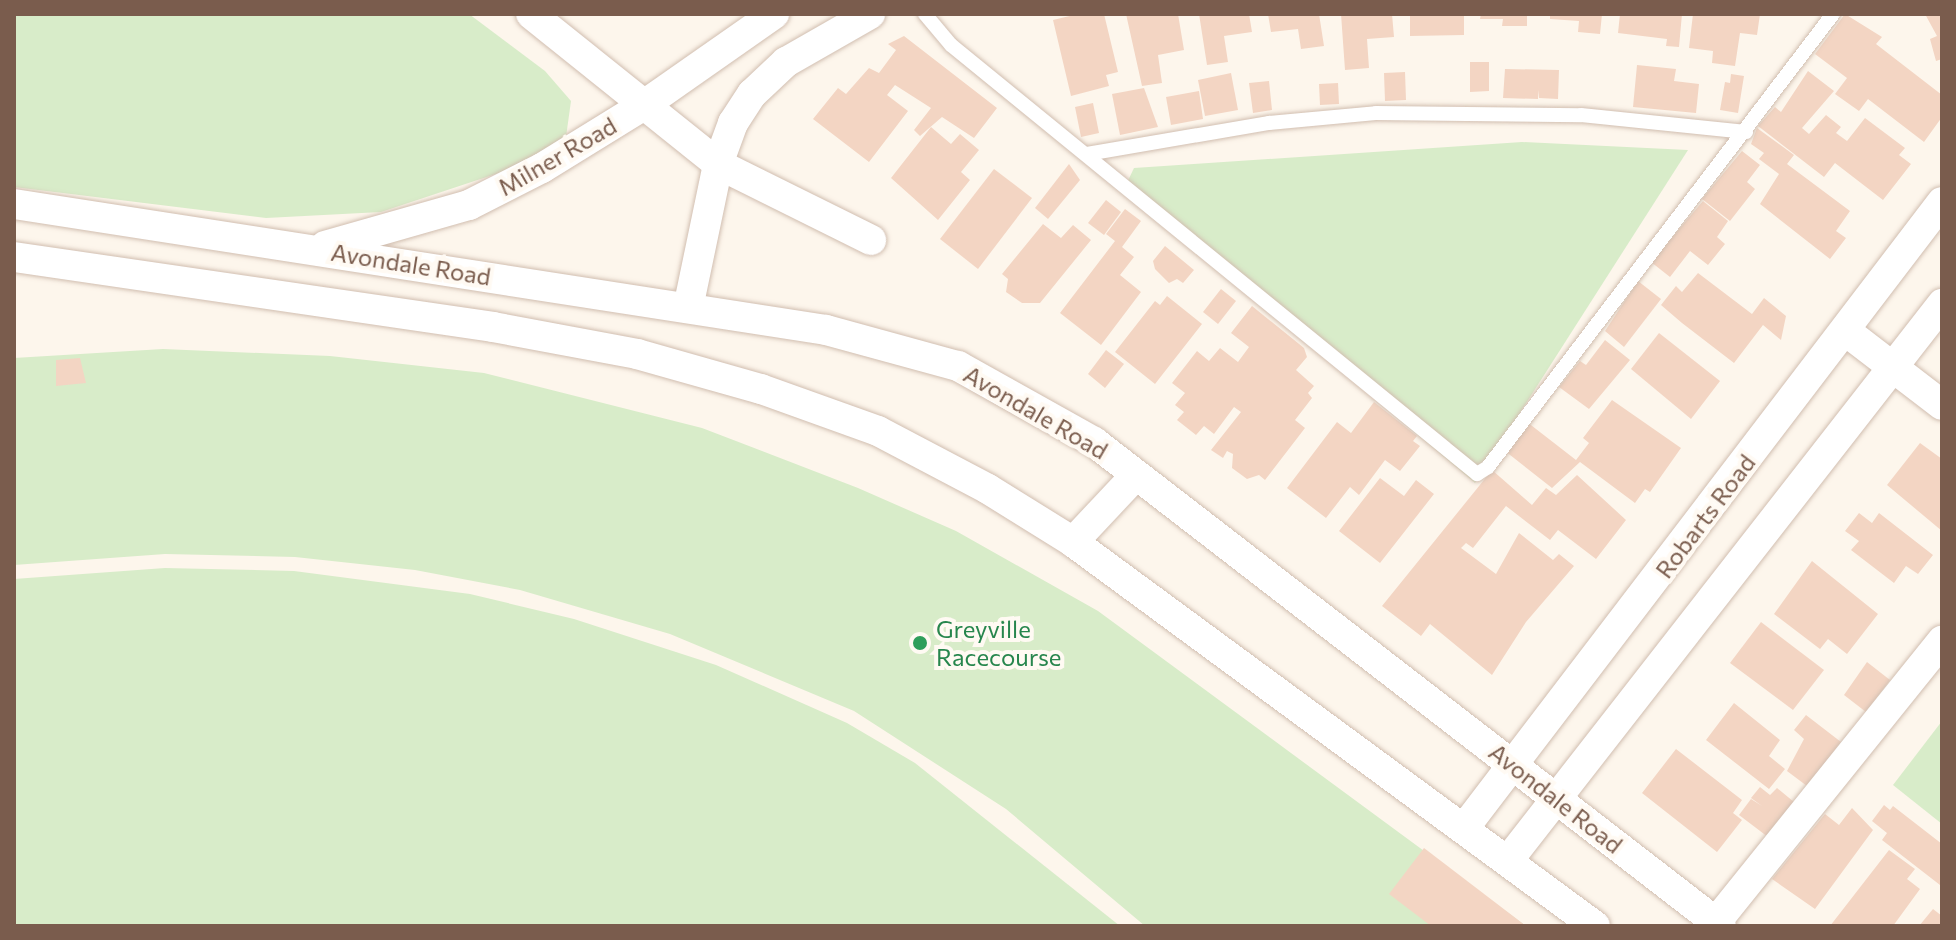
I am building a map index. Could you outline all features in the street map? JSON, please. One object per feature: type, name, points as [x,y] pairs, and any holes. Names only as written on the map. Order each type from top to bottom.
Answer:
[{"type":"street","points":[[531,14],[718,164],[871,240]]},
{"type":"street","name":"Milner Road","points":[[315,249],[469,205],[542,168],[644,105],[774,14]]},
{"type":"street","points":[[688,308],[718,164],[733,123],[752,94],[786,62],[870,14]]},
{"type":"street","name":"Robarts Road","points":[[1465,827],[1847,332],[1942,202]]},
{"type":"street","name":"Avondale Road","points":[[14,204],[826,330],[958,366],[1031,404],[1136,475],[1719,924]]},
{"type":"street","name":"Avondale Road","points":[[14,257],[493,327],[637,354],[761,389],[878,431],[988,489],[1073,542],[1510,858],[1595,926]]},
{"type":"street","points":[[1510,858],[1942,304]]},
{"type":"street","points":[[1847,332],[1942,405]]},
{"type":"street","points":[[1073,542],[1136,475]]},
{"type":"street","points":[[1719,924],[1942,641]]},
{"type":"lane","points":[[925,14],[951,45],[1477,474],[1488,467],[1833,14]]},
{"type":"lane","points":[[1087,154],[1269,123],[1376,113],[1581,115],[1746,132]]},
{"type":"green space","points":[[14,14],[469,14],[545,71],[571,101],[566,137],[511,169],[381,212],[266,218],[14,187]]},
{"type":"green space","points":[[1522,142],[1688,150],[1475,483],[1124,189],[1134,168]]},
{"type":"green space","name":"Greyville Racecourse","points":[[163,349],[330,356],[484,373],[702,428],[858,488],[956,531],[1098,611],[1526,926],[1145,926],[1006,809],[854,711],[670,634],[520,590],[415,570],[295,557],[165,554],[14,565],[14,358]]},
{"type":"green space","points":[[165,568],[294,571],[470,594],[574,619],[716,665],[847,723],[915,763],[1120,926],[14,926],[14,579]]},
{"type":"green space","points":[[1942,721],[1942,824],[1893,785]]},
{"type":"building","points":[[1078,14],[1104,14],[1118,72],[1106,75],[1109,86],[1071,96],[1053,20]]},
{"type":"building","points":[[1126,14],[1178,14],[1184,50],[1158,55],[1162,83],[1142,86]]},
{"type":"building","points":[[1199,14],[1249,14],[1252,32],[1224,36],[1228,62],[1207,65]]},
{"type":"building","points":[[1268,14],[1319,14],[1324,46],[1301,49],[1298,29],[1271,32]]},
{"type":"building","points":[[1341,14],[1392,14],[1394,37],[1367,39],[1369,68],[1345,70]]},
{"type":"building","points":[[1410,14],[1464,14],[1464,35],[1410,36]]},
{"type":"building","points":[[1481,14],[1527,14],[1527,26],[1502,26],[1503,19],[1480,19]]},
{"type":"building","points":[[1550,14],[1602,14],[1600,34],[1578,32],[1579,21],[1550,19]]},
{"type":"building","points":[[1620,14],[1682,14],[1679,47],[1666,46],[1667,39],[1618,33]]},
{"type":"building","points":[[1693,14],[1760,14],[1757,35],[1740,33],[1735,66],[1712,63],[1713,51],[1689,48]]},
{"type":"building","points":[[1845,14],[1882,37],[1876,44],[1942,95],[1942,117],[1924,142],[1868,99],[1859,111],[1835,94],[1847,78],[1815,54]]},
{"type":"building","points":[[1925,14],[1942,14],[1942,59],[1936,61],[1930,39],[1937,36]]},
{"type":"building","points":[[904,36],[997,108],[974,138],[942,117],[920,136],[914,130],[931,108],[895,85],[887,95],[908,111],[869,162],[813,119],[838,88],[846,94],[869,68],[879,73],[896,50],[888,44]]},
{"type":"building","points":[[1470,62],[1489,62],[1489,91],[1470,92]]},
{"type":"building","points":[[1637,65],[1676,69],[1674,81],[1699,84],[1696,113],[1633,107]]},
{"type":"building","points":[[1505,69],[1559,70],[1558,99],[1539,98],[1538,90],[1538,99],[1503,98]]},
{"type":"building","points":[[1808,71],[1834,91],[1802,128],[1809,134],[1826,115],[1841,127],[1836,133],[1847,141],[1865,118],[1905,148],[1899,155],[1911,164],[1883,200],[1835,163],[1824,177],[1758,126],[1775,107],[1781,112]]},
{"type":"building","points":[[1405,72],[1406,100],[1385,101],[1384,73]]},
{"type":"building","points":[[1231,73],[1238,110],[1205,116],[1198,80]]},
{"type":"building","points":[[1731,74],[1744,76],[1738,113],[1720,110],[1725,82],[1730,83]]},
{"type":"building","points":[[1269,81],[1272,110],[1253,113],[1249,83]]},
{"type":"building","points":[[1338,83],[1339,104],[1320,105],[1319,84]]},
{"type":"building","points":[[1144,88],[1158,127],[1120,135],[1112,94]]},
{"type":"building","points":[[1199,91],[1203,119],[1171,125],[1166,97]]},
{"type":"building","points":[[1093,103],[1099,133],[1081,137],[1075,107]]},
{"type":"building","points":[[931,127],[951,144],[960,134],[979,150],[961,172],[970,180],[938,220],[891,178]]},
{"type":"building","points":[[1757,128],[1794,155],[1787,164],[1850,211],[1836,231],[1846,238],[1830,259],[1760,204],[1779,174],[1759,159],[1764,153],[1751,144]]},
{"type":"building","points":[[1742,151],[1760,165],[1747,182],[1755,189],[1730,221],[1702,199]]},
{"type":"building","points":[[1069,164],[1080,180],[1048,219],[1035,208]]},
{"type":"building","points":[[994,169],[1032,198],[978,269],[940,239]]},
{"type":"building","points":[[1106,200],[1121,212],[1104,235],[1088,223]]},
{"type":"building","points":[[1703,201],[1728,221],[1717,237],[1725,244],[1708,265],[1690,251],[1670,277],[1651,262]]},
{"type":"building","points":[[1125,209],[1141,221],[1122,247],[1134,257],[1120,275],[1141,292],[1101,345],[1060,313],[1115,241],[1106,234]]},
{"type":"building","points":[[1043,224],[1061,238],[1073,225],[1091,240],[1040,303],[1022,303],[1006,292],[1008,279],[1002,274]]},
{"type":"building","points":[[1165,246],[1194,270],[1183,283],[1177,279],[1169,283],[1155,269],[1153,261]]},
{"type":"building","points":[[1698,273],[1752,314],[1764,298],[1786,316],[1781,340],[1763,325],[1734,363],[1682,323],[1661,305],[1676,286],[1682,292]]},
{"type":"building","points":[[1638,281],[1661,299],[1624,347],[1605,331]]},
{"type":"building","points":[[1221,289],[1236,301],[1218,324],[1203,312]]},
{"type":"building","points":[[1167,296],[1202,324],[1155,384],[1115,352],[1155,301],[1160,305]]},
{"type":"building","points":[[1252,306],[1304,348],[1307,357],[1296,370],[1314,386],[1308,393],[1312,398],[1295,420],[1305,428],[1265,480],[1259,475],[1247,479],[1232,468],[1233,454],[1227,451],[1223,458],[1211,450],[1241,412],[1234,407],[1214,434],[1204,426],[1196,435],[1177,420],[1184,412],[1175,405],[1185,393],[1172,383],[1197,351],[1209,361],[1220,348],[1238,362],[1249,347],[1231,333]]},
{"type":"building","points":[[1659,333],[1720,381],[1691,419],[1631,369]]},
{"type":"building","points":[[1605,340],[1630,360],[1589,409],[1559,387],[1580,361],[1586,365]]},
{"type":"building","points":[[1106,350],[1124,364],[1105,388],[1088,374]]},
{"type":"building","points":[[80,358],[86,383],[56,386],[56,360]]},
{"type":"building","points":[[1612,400],[1681,448],[1650,492],[1645,489],[1635,503],[1580,462],[1552,488],[1505,451],[1527,422],[1576,460],[1589,443],[1583,438]]},
{"type":"building","points":[[1374,402],[1417,436],[1413,441],[1420,446],[1400,471],[1385,460],[1359,495],[1350,487],[1326,518],[1287,488],[1337,422],[1351,433]]},
{"type":"building","points":[[1920,443],[1942,459],[1942,531],[1887,485]]},
{"type":"building","points":[[1492,470],[1532,505],[1546,488],[1556,495],[1577,475],[1626,520],[1596,559],[1558,530],[1550,540],[1506,506],[1473,548],[1466,543],[1461,548],[1496,574],[1519,533],[1553,560],[1559,554],[1574,566],[1526,622],[1492,675],[1430,624],[1421,636],[1382,606]]},
{"type":"building","points":[[1380,478],[1404,496],[1416,480],[1434,494],[1380,563],[1339,531]]},
{"type":"building","points":[[1859,513],[1872,523],[1879,513],[1933,555],[1918,574],[1906,566],[1894,583],[1851,550],[1859,541],[1845,531]]},
{"type":"building","points":[[1812,561],[1878,614],[1847,654],[1828,639],[1820,649],[1774,614]]},
{"type":"building","points":[[1761,622],[1824,670],[1793,710],[1730,663]]},
{"type":"building","points":[[1867,662],[1890,680],[1866,712],[1844,695]]},
{"type":"building","points":[[1734,703],[1780,740],[1769,756],[1785,769],[1769,789],[1706,740]]},
{"type":"building","points":[[1806,715],[1841,742],[1807,786],[1787,771],[1804,739],[1794,730]]},
{"type":"building","points":[[1676,749],[1742,800],[1733,813],[1742,820],[1717,852],[1642,793]]},
{"type":"building","points":[[1760,787],[1770,795],[1777,788],[1794,802],[1768,837],[1739,815],[1751,799],[1762,806],[1751,798]]},
{"type":"building","points":[[1884,805],[1890,810],[1893,806],[1942,844],[1940,885],[1882,840],[1887,833],[1872,821]]},
{"type":"building","points":[[1852,808],[1873,830],[1815,909],[1772,879],[1825,814],[1839,825]]},
{"type":"building","points":[[1424,848],[1526,926],[1431,926],[1389,894]]},
{"type":"building","points":[[1889,850],[1915,869],[1907,879],[1920,889],[1893,926],[1830,926]]},
{"type":"building","points":[[1933,909],[1942,916],[1942,926],[1919,926]]},
{"type":"place","name":"Greyville Racecourse","points":[[920,643]]}]
